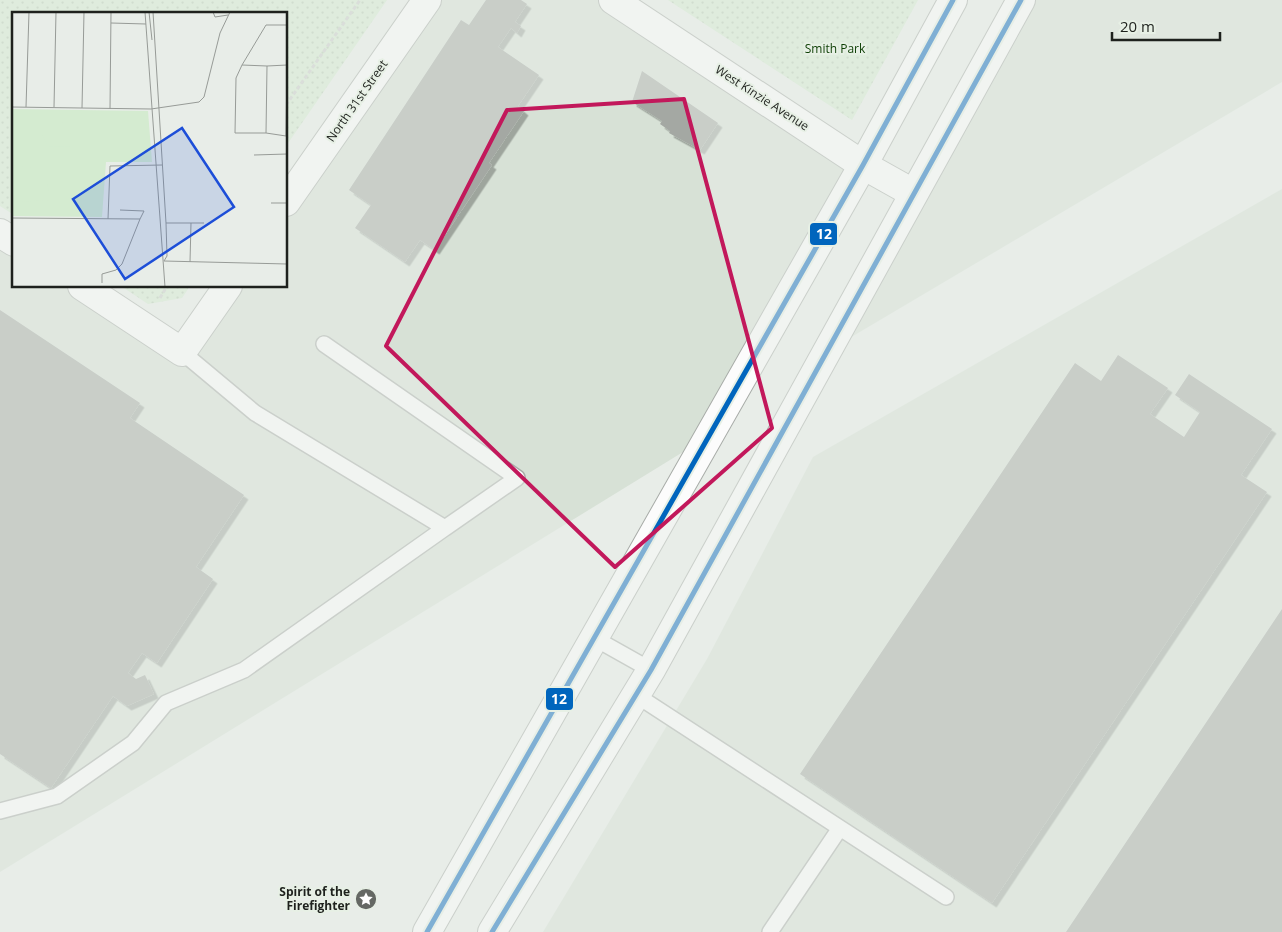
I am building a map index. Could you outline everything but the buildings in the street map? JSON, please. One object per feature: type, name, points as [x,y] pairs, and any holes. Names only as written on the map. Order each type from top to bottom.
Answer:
[{"type":"main road","name":"North 31st Street","points":[[288,199],[427,0]]},
{"type":"main road","name":"West Kinzie Avenue","points":[[613,0],[864,165],[913,193]]},
{"type":"main road","points":[[428,932],[864,165],[953,0]]},
{"type":"main road","points":[[492,932],[636,695],[1021,0]]},
{"type":"main road","points":[[0,233],[12,241]]},
{"type":"main road","points":[[85,288],[182,352],[227,288]]},
{"type":"lane","points":[[0,811],[57,796],[133,743],[166,703],[244,670],[517,478],[324,344]]},
{"type":"lane","points":[[182,352],[255,413],[445,528]]},
{"type":"lane","points":[[594,638],[650,670]]},
{"type":"lane","points":[[636,695],[946,897]]},
{"type":"lane","points":[[770,932],[840,828]]},
{"type":"path","points":[[288,103],[360,0]]},
{"type":"highlighted area","points":[[684,99],[772,428],[615,567],[386,346],[507,110]]},
{"type":"shaded area","points":[[427,0],[613,0],[863,165],[709,436],[0,872],[0,233],[12,241],[12,288],[85,288],[182,352],[227,288],[288,288],[288,199]]},
{"type":"shaded area","points":[[1021,0],[1282,0],[1282,82],[826,352]]},
{"type":"shaded area","points":[[1282,189],[1282,932],[543,932],[707,659],[813,457]]},
{"type":"green space","points":[[0,0],[387,0],[288,143],[288,12],[12,12],[12,214],[0,206]]},
{"type":"green space","name":"Smith Park","points":[[668,0],[918,0],[852,120]]},
{"type":"green space","points":[[124,288],[189,288],[182,298],[148,304]]},
{"type":"transit line","name":"12","points":[[427,932],[863,165],[953,0]]},
{"type":"transit line","name":"12","points":[[492,932],[651,670],[1021,0]]},
{"type":"place","name":"Spirit of the Firefighter","points":[[366,899]]}]
